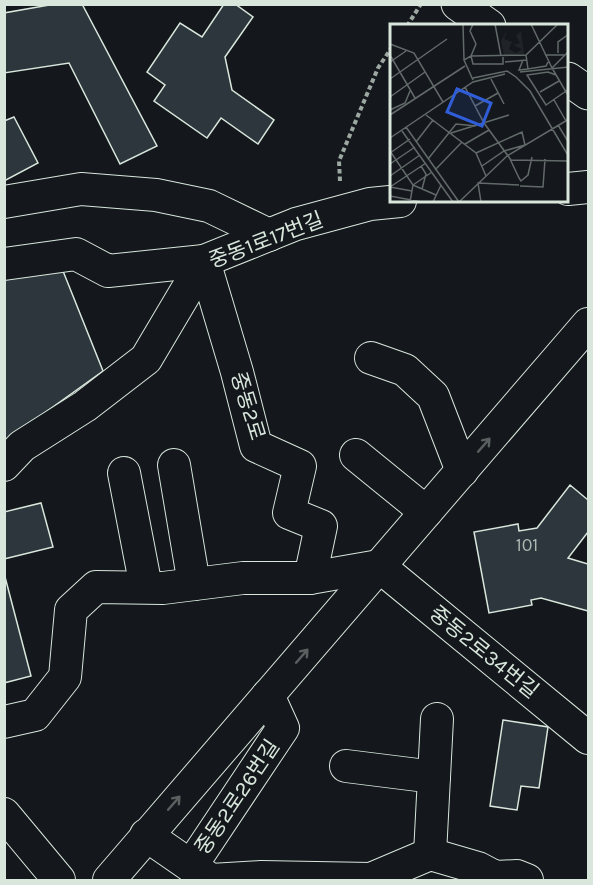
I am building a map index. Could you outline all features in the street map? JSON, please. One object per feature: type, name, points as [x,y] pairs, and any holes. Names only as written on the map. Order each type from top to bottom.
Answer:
[{"type":"main road","points":[[458,4],[486,24]]},
{"type":"main road","points":[[569,80],[588,93]]},
{"type":"street","points":[[569,189],[588,187]]},
{"type":"street","points":[[4,202],[81,189],[156,195],[209,206],[269,235]]},
{"type":"street","name":"중동1로17번길","points":[[4,465],[22,446],[85,406],[146,359],[204,261],[296,224],[370,204],[390,202]]},
{"type":"street","points":[[4,264],[76,254],[108,272],[204,261]]},
{"type":"street","name":"중동2로","points":[[204,261],[256,446],[300,466],[289,513],[321,526],[310,578]]},
{"type":"street","points":[[109,880],[588,324]]},
{"type":"street","points":[[371,358],[405,370],[433,396],[462,471]]},
{"type":"street","points":[[356,455],[426,512]]},
{"type":"street","points":[[174,465],[194,584]]},
{"type":"street","points":[[124,473],[146,587]]},
{"type":"street","points":[[4,722],[36,715],[65,677],[71,610],[96,587],[146,587],[243,578],[310,578],[380,566]]},
{"type":"street","name":"중동2로34번길","points":[[380,566],[588,738]]},
{"type":"street","name":"중동2로26번길","points":[[190,866],[283,728],[268,695]]},
{"type":"street","points":[[437,719],[430,854],[478,868],[495,877],[521,879]]},
{"type":"street","points":[[346,766],[434,777]]},
{"type":"street","points":[[4,814],[59,880]]},
{"type":"street","name":"중동2로26번길","points":[[146,836],[211,880],[261,877],[371,880],[430,854]]},
{"type":"path","points":[[408,24],[421,4]]},
{"type":"path","points":[[343,212],[339,161],[378,68],[390,50]]},
{"type":"building","points":[[55,4],[82,4],[157,146],[120,164],[69,63],[4,73],[4,13]]},
{"type":"building","points":[[224,4],[235,4],[253,17],[225,57],[232,90],[274,120],[258,144],[221,118],[207,138],[154,101],[165,85],[147,72],[180,23],[202,37]]},
{"type":"building","points":[[14,117],[38,163],[4,181],[4,121]]},
{"type":"building","points":[[63,271],[103,371],[4,442],[4,278]]},
{"type":"building","points":[[570,485],[588,500],[588,532],[568,558],[588,564],[588,611],[541,598],[531,600],[532,605],[489,613],[474,532],[518,524],[519,531],[537,528]]},
{"type":"building","points":[[41,503],[53,547],[4,559],[4,512]]},
{"type":"building","points":[[4,573],[31,676],[4,683]]},
{"type":"building","points":[[503,720],[548,727],[539,788],[521,786],[517,810],[490,806]]}]
